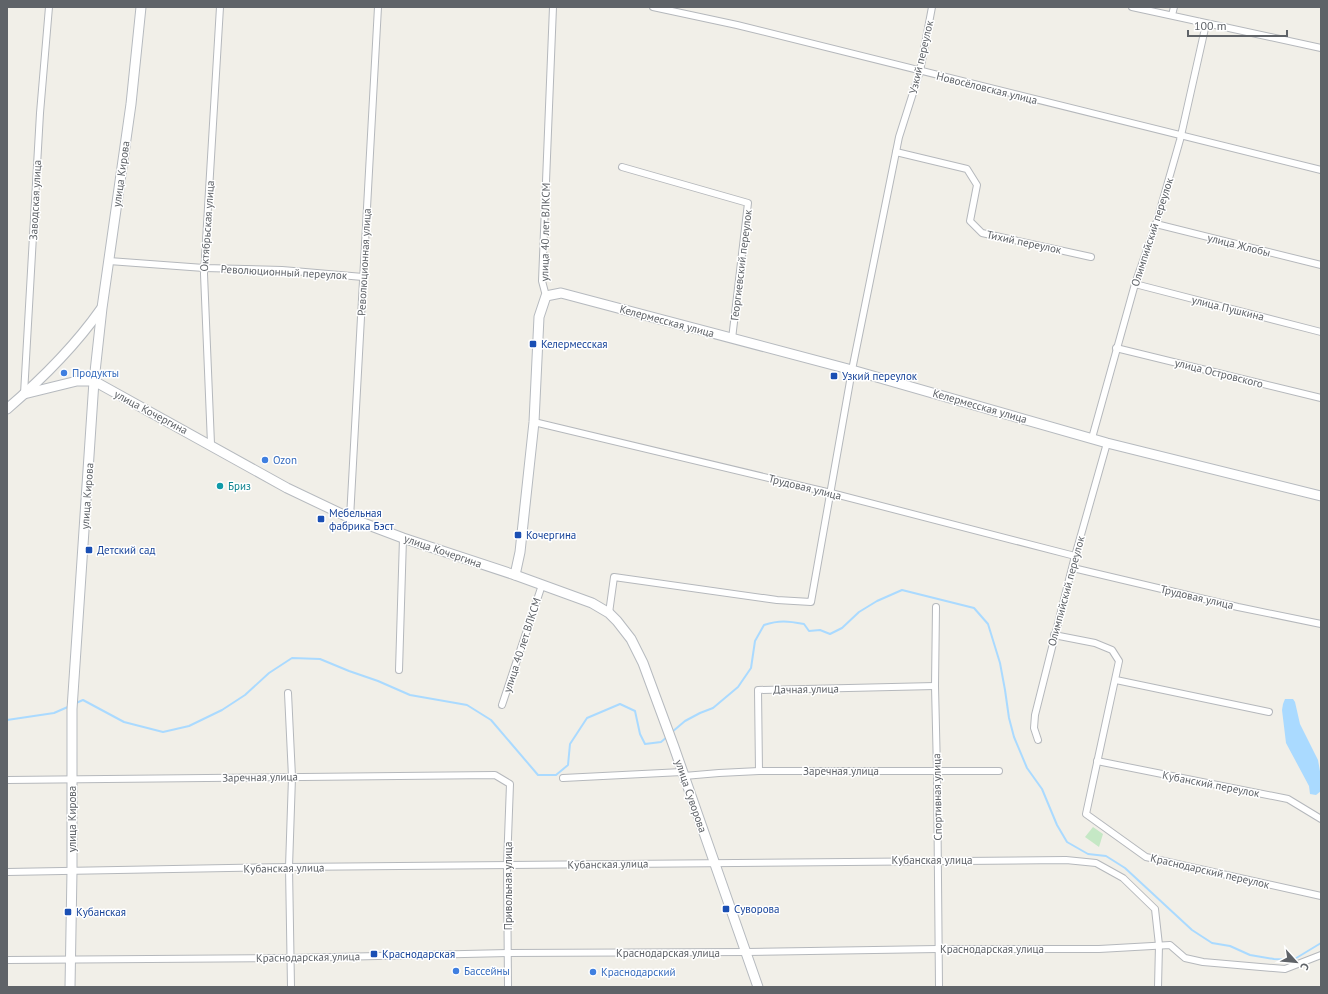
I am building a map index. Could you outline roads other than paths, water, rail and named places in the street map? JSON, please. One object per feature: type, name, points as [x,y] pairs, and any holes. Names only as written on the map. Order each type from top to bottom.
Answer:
[{"type":"street","name":"Заводская улица","points":[[24,394],[40,121],[49,7]]},
{"type":"street","name":"улица Кирова","points":[[70,987],[72,709],[94,381],[102,308],[131,104],[141,7]]},
{"type":"street","name":"Октябрьская улица","points":[[211,444],[204,268],[220,7]]},
{"type":"street","name":"Революционная улица","points":[[350,518],[378,7]]},
{"type":"street","name":"улица 40 лет ВЛКСМ","points":[[515,575],[520,552],[534,422],[539,317],[546,296],[542,281],[553,7]]},
{"type":"street","name":"Новосёловская улица","points":[[653,7],[737,25],[1321,170]]},
{"type":"street","name":"Узкий переулок","points":[[609,613],[614,577],[777,600],[811,602],[852,370],[899,136],[920,71],[932,7]]},
{"type":"street","points":[[1132,7],[1321,48]]},
{"type":"street","points":[[1172,15],[1174,7]]},
{"type":"street","name":"Олимпийский переулок","points":[[1092,438],[1116,348],[1135,284],[1156,224],[1181,136],[1206,24]]},
{"type":"street","name":"Тихий переулок","points":[[896,152],[967,170],[977,185],[970,221],[982,234],[1091,257]]},
{"type":"street","name":"Георгиевский переулок","points":[[622,167],[748,203],[732,339]]},
{"type":"street","name":"улица Жлобы","points":[[1156,224],[1321,265]]},
{"type":"street","name":"Революционный переулок","points":[[109,261],[204,268],[282,270],[363,277]]},
{"type":"street","name":"улица Пушкина","points":[[1135,284],[1321,332]]},
{"type":"street","name":"Келермесская улица","points":[[546,296],[561,293],[852,370],[1107,443],[1321,496]]},
{"type":"street","points":[[7,408],[24,394],[75,342],[102,308]]},
{"type":"street","name":"улица Островского","points":[[1116,348],[1321,398]]},
{"type":"street","points":[[24,394],[77,381],[94,381]]},
{"type":"street","name":"улица Кочергина","points":[[94,381],[211,444],[287,488],[350,518],[592,603],[609,613]]},
{"type":"street","name":"Трудовая улица","points":[[534,422],[831,493],[1075,556]]},
{"type":"street","name":"Олимпийский переулок","points":[[1038,740],[1034,728],[1035,714],[1054,635],[1107,443]]},
{"type":"street","points":[[399,670],[404,538]]},
{"type":"street","name":"Трудовая улица","points":[[1073,568],[1238,607],[1321,624]]},
{"type":"street","name":"улица 40 лет ВЛКСМ","points":[[502,705],[542,585]]},
{"type":"street","name":"Спортивная улица","points":[[936,607],[935,686],[939,987]]},
{"type":"street","name":"улица Суворова","points":[[609,613],[631,639],[643,663],[758,987]]},
{"type":"street","points":[[1054,635],[1095,642],[1112,650],[1119,662],[1097,761]]},
{"type":"street","points":[[1116,680],[1269,712]]},
{"type":"street","name":"Дачная улица","points":[[759,771],[758,690],[935,686]]},
{"type":"street","points":[[288,693],[292,777],[289,867],[291,987]]},
{"type":"street","name":"Краснодарский переулок","points":[[1097,761],[1086,814],[1146,857],[1321,896]]},
{"type":"street","name":"Кубанский переулок","points":[[1097,761],[1288,799],[1321,818]]},
{"type":"street","name":"Заречная улица","points":[[563,778],[759,771],[999,771]]},
{"type":"street","name":"Заречная улица","points":[[7,780],[495,775],[510,784]]},
{"type":"street","name":"Привольная улица","points":[[508,987],[507,865],[510,784]]},
{"type":"street","name":"Кубанская улица","points":[[7,872],[289,867],[1066,860],[1096,863],[1123,878],[1156,909],[1159,945],[1158,987]]},
{"type":"street","name":"Краснодарская улица","points":[[7,960],[290,958],[508,953],[1099,949],[1170,945],[1185,958],[1203,962],[1285,969],[1321,956]]},
{"type":"water","points":[[1285,699],[1293,699],[1295,702],[1300,724],[1318,760],[1321,777],[1321,791],[1316,795],[1310,794],[1309,786],[1286,743],[1282,710]]},
{"type":"waterway","points":[[672,732],[685,721],[713,708],[738,687],[751,668],[755,641],[764,625],[769,623],[793,622],[804,624],[809,631],[820,630],[830,634],[842,628],[859,612],[877,601],[902,590],[974,608],[988,624],[1000,663],[1009,718],[1014,737],[1027,768],[1042,789],[1057,825],[1067,842],[1088,854],[1106,856],[1125,868],[1192,930],[1212,943],[1230,946],[1250,955],[1274,959],[1293,960],[1321,943]]},
{"type":"waterway","points":[[76,703],[83,700],[124,722],[163,732],[189,726],[222,710],[245,695],[269,673],[292,658],[320,659],[410,695],[467,705],[491,720],[538,775],[556,775],[568,765],[570,744],[587,718],[620,704],[635,711],[640,734],[645,744],[661,742],[667,737]]},
{"type":"waterway","points":[[7,720],[54,713],[70,706]]},
{"type":"place","name":"Келермесская","points":[[533,344]]},
{"type":"place","name":"Продукты","points":[[64,373]]},
{"type":"place","name":"Узкий переулок","points":[[834,376]]},
{"type":"place","name":"Ozon","points":[[265,460]]},
{"type":"place","name":"Бриз","points":[[220,486]]},
{"type":"place","name":"Мебельная фабрика Бэст","points":[[321,519]]},
{"type":"place","name":"Кочергина","points":[[518,535]]},
{"type":"place","name":"Детский сад","points":[[89,550]]},
{"type":"place","name":"Суворова","points":[[726,909]]},
{"type":"place","name":"Кубанская","points":[[68,912]]},
{"type":"place","name":"Краснодарская","points":[[374,954]]},
{"type":"place","name":"Бассейны","points":[[456,971]]},
{"type":"place","name":"Краснодарский","points":[[593,972]]}]
